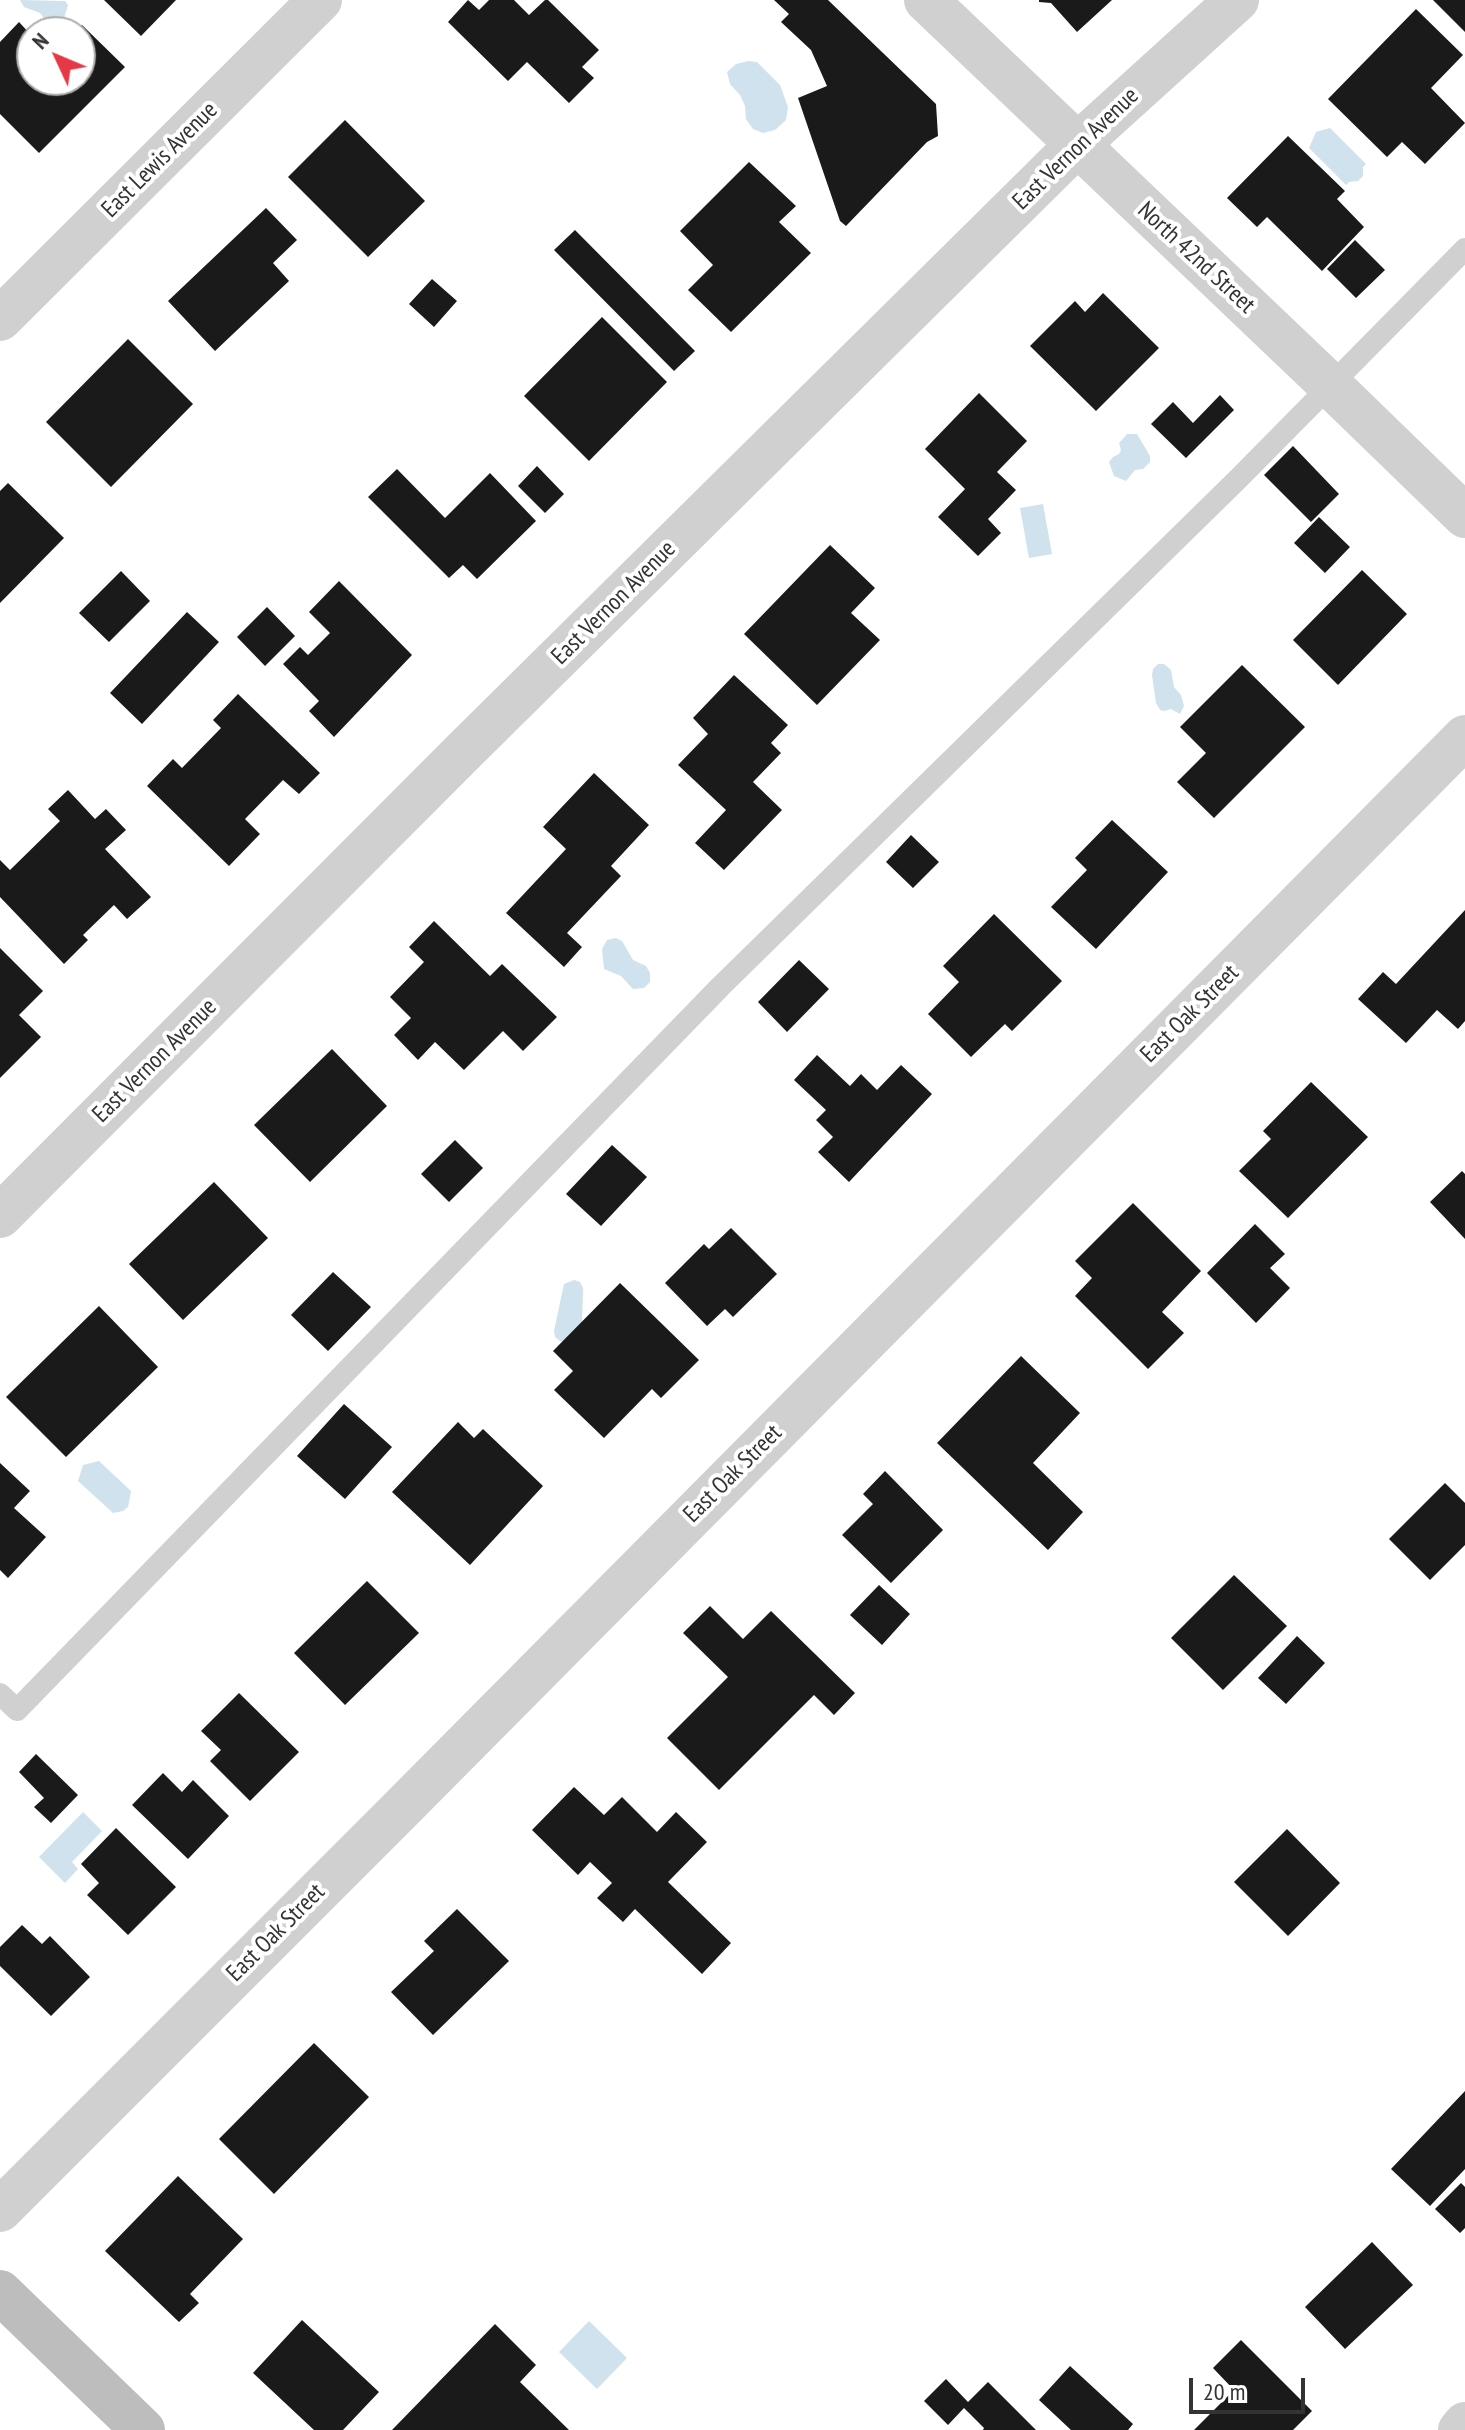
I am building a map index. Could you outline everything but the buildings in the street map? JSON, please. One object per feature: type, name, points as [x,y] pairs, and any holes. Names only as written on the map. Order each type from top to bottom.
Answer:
[{"type":"main road","points":[[0,2292],[143,2430]]},
{"type":"street","name":"East Lewis Avenue","points":[[0,319],[320,0]]},
{"type":"street","name":"North 42nd Street","points":[[926,0],[1465,516]]},
{"type":"street","name":"East Vernon Avenue","points":[[0,1216],[454,760],[1077,145],[1237,0]]},
{"type":"street","name":"East Oak Street","points":[[0,2210],[1465,737]]},
{"type":"street","points":[[1460,2430],[1465,2424]]},
{"type":"lane","points":[[0,1694],[17,1710],[721,986],[1239,478],[1465,249]]},
{"type":"water","points":[[20,0],[65,1],[68,5],[65,16],[42,16],[24,7]]},
{"type":"water","points":[[757,62],[780,85],[788,107],[786,120],[775,130],[763,133],[753,129],[746,119],[740,95],[730,84],[727,72],[736,64]]},
{"type":"water","points":[[1330,128],[1366,164],[1358,181],[1346,185],[1309,148],[1316,132]]},
{"type":"water","points":[[1127,434],[1137,434],[1150,456],[1150,462],[1143,469],[1135,470],[1126,481],[1114,476],[1109,462],[1119,454],[1119,443]]},
{"type":"water","points":[[1043,504],[1052,554],[1029,558],[1020,508]]},
{"type":"water","points":[[1158,664],[1164,664],[1171,670],[1174,687],[1181,695],[1184,706],[1180,714],[1171,709],[1160,710],[1156,703],[1152,675]]},
{"type":"water","points":[[616,938],[622,941],[633,960],[646,966],[650,973],[650,982],[644,988],[633,989],[621,976],[604,969],[602,949],[607,940]]},
{"type":"water","points":[[574,1280],[580,1282],[583,1288],[582,1326],[567,1342],[560,1341],[554,1331],[564,1284]]},
{"type":"water","points":[[99,1461],[131,1491],[128,1507],[123,1511],[113,1513],[78,1481],[83,1465]]},
{"type":"water","points":[[83,1812],[102,1831],[72,1862],[78,1869],[65,1883],[39,1857]]},
{"type":"water","points":[[589,2321],[627,2358],[597,2389],[559,2352]]}]
